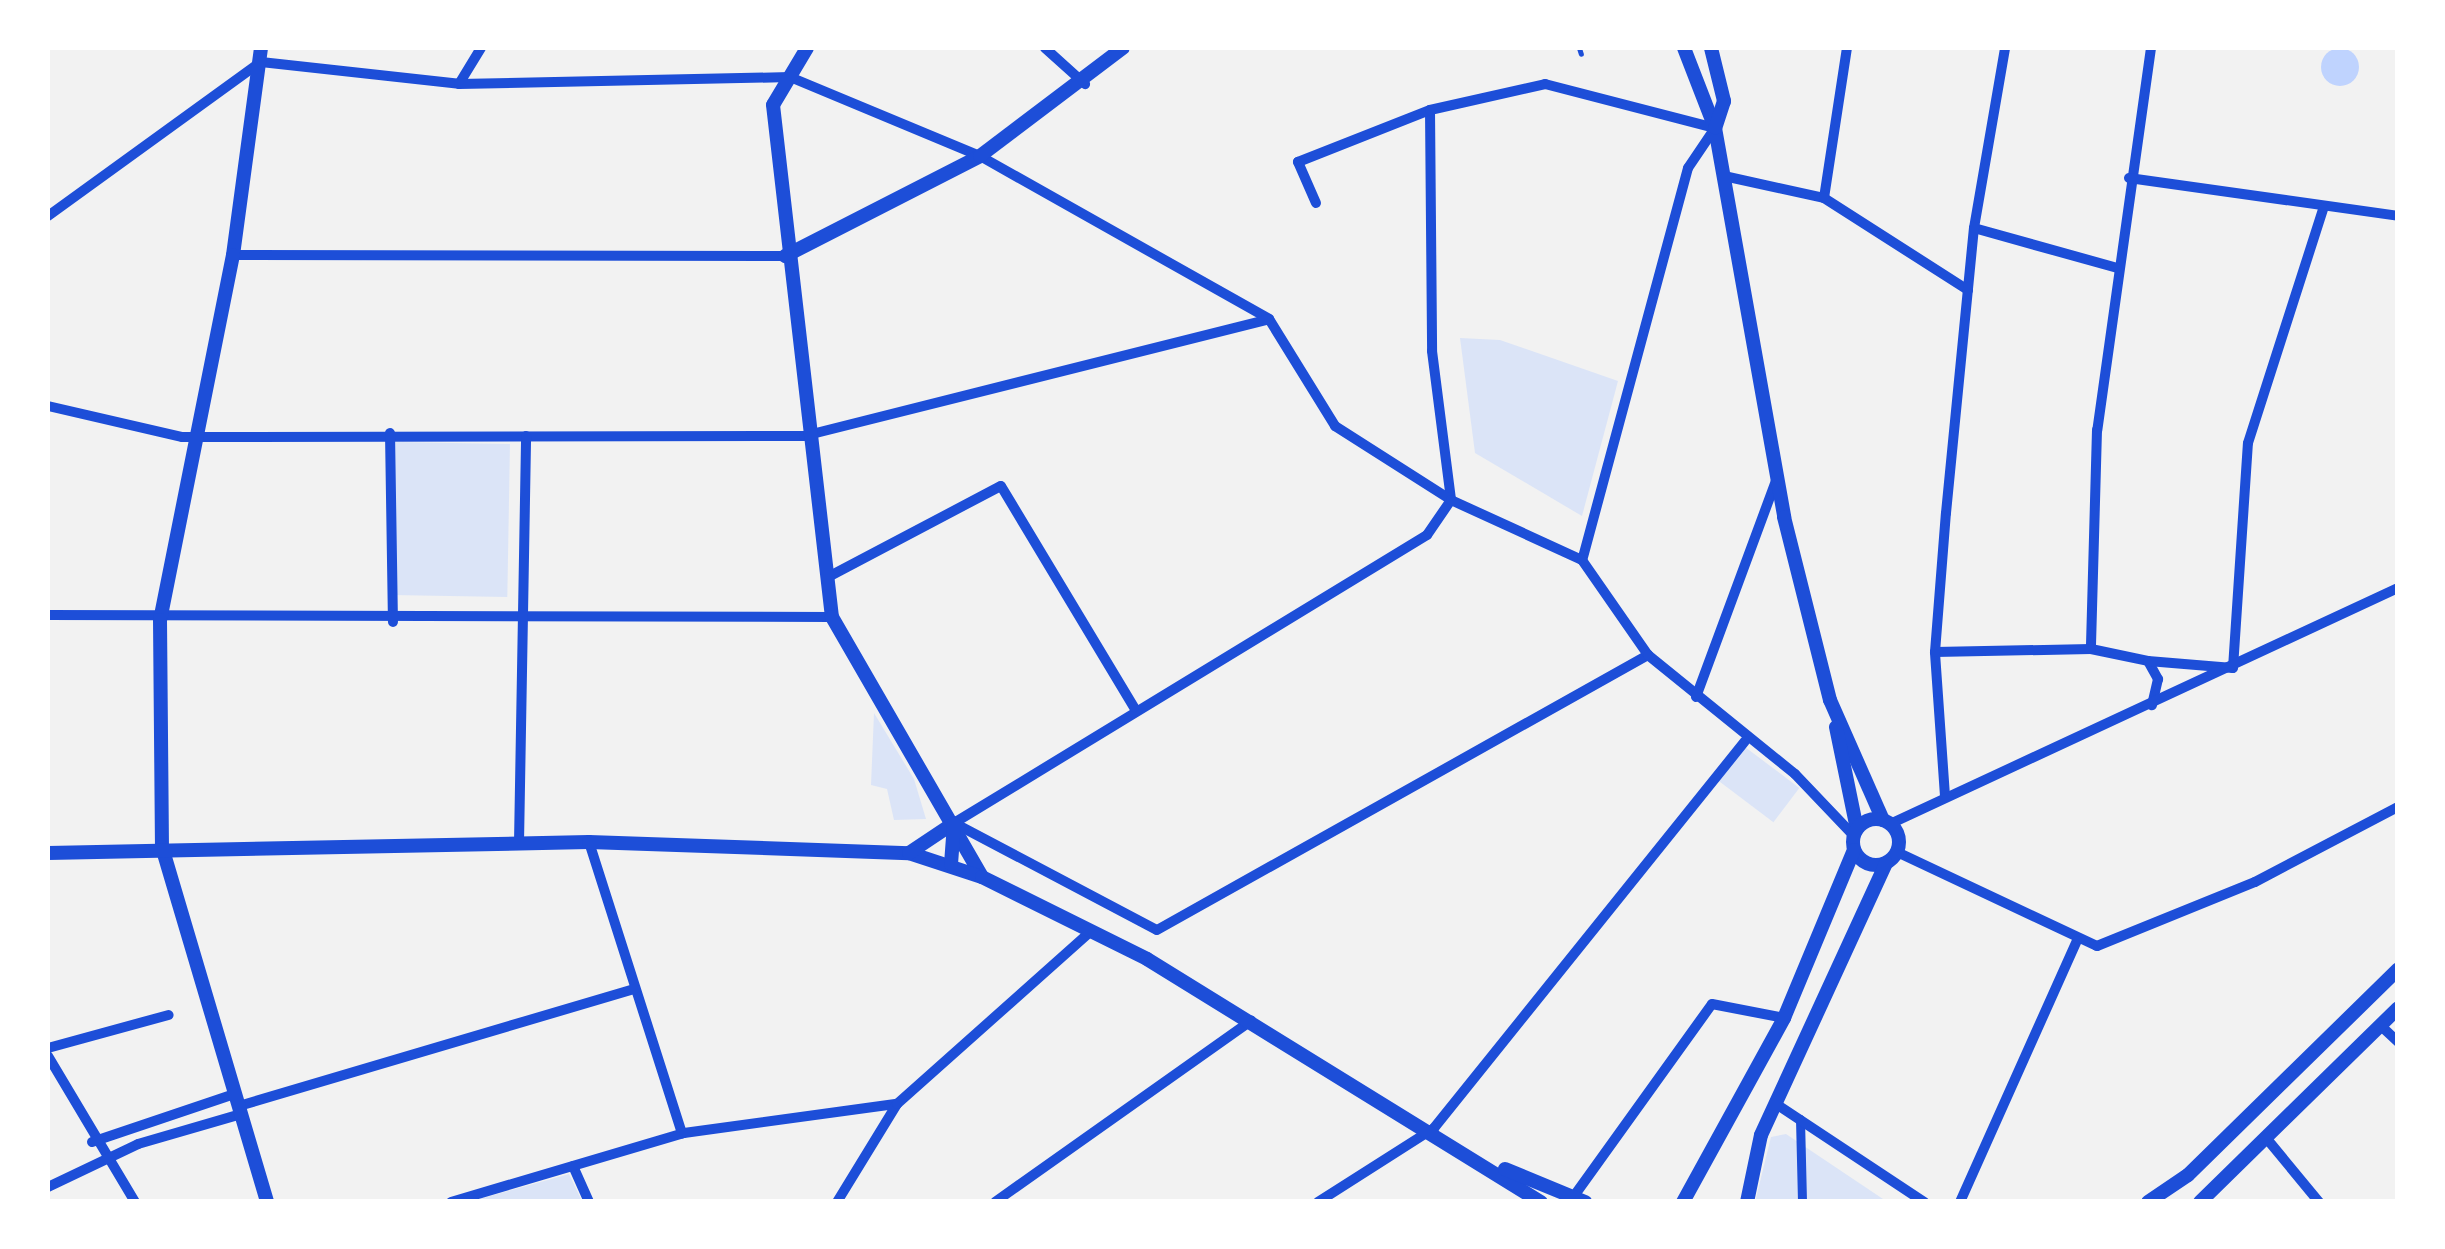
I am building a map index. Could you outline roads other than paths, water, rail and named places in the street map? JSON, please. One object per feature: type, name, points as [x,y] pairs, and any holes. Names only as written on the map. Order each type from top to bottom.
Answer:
[{"type":"street","points":[[459,84],[481,48]]},
{"type":"street","points":[[807,48],[773,105],[804,436],[830,576],[832,618],[982,877]]},
{"type":"street","points":[[1046,48],[1086,84]]},
{"type":"street","points":[[233,255],[785,256],[980,156],[1086,84],[1123,48]]},
{"type":"street","points":[[1684,48],[1715,128],[1777,478],[1835,716],[1855,838],[1863,862],[1892,858],[2077,941],[2097,946],[2164,922],[2398,808]]},
{"type":"street","points":[[1582,560],[1688,168],[1715,128],[1724,101],[1711,48]]},
{"type":"street","points":[[1824,198],[1848,48]]},
{"type":"street","points":[[1944,796],[1934,652],[1974,228],[2005,48]]},
{"type":"street","points":[[2091,649],[2096,430],[2128,178],[2151,48]]},
{"type":"street","points":[[261,55],[233,255],[160,620],[162,847],[267,1202]]},
{"type":"street","points":[[48,216],[261,55],[459,84],[790,77],[980,156],[1269,319],[1336,426],[1451,500],[1582,560],[1648,654],[1745,741],[1794,774],[1855,838]]},
{"type":"street","points":[[1316,203],[1298,162],[1430,110],[1546,84],[1715,128]]},
{"type":"street","points":[[908,853],[1134,707],[1427,536],[1451,500],[1432,351],[1430,110]]},
{"type":"street","points":[[1724,176],[1824,198],[1968,290]]},
{"type":"street","points":[[2128,178],[2398,216]]},
{"type":"street","points":[[2233,668],[2248,444],[2323,208]]},
{"type":"street","points":[[1974,228],[2118,268]]},
{"type":"street","points":[[48,406],[195,437],[390,433],[804,436],[1269,319]]},
{"type":"street","points":[[390,433],[393,622]]},
{"type":"street","points":[[520,843],[526,436]]},
{"type":"street","points":[[1696,697],[1777,478]]},
{"type":"street","points":[[830,576],[1001,486],[1134,707]]},
{"type":"street","points":[[1683,1202],[1784,1018],[1855,838],[2152,706],[2398,588]]},
{"type":"street","points":[[48,615],[393,622],[524,614],[832,618]]},
{"type":"street","points":[[1934,652],[2091,649],[2148,661],[2233,668]]},
{"type":"street","points":[[954,823],[1158,930],[1648,654]]},
{"type":"street","points":[[2148,661],[2158,679],[2152,706]]},
{"type":"street","points":[[1746,1202],[1748,1169],[1892,858],[1887,822],[1835,716]]},
{"type":"street","points":[[1318,1202],[1434,1128],[1745,741]]},
{"type":"street","points":[[951,864],[954,823]]},
{"type":"street","points":[[589,842],[682,1134]]},
{"type":"street","points":[[48,853],[162,847],[589,842],[908,853],[982,877],[1091,931],[1434,1128],[1542,1202]]},
{"type":"street","points":[[837,1202],[897,1104],[1091,931]]},
{"type":"street","points":[[1960,1202],[2077,941]]},
{"type":"street","points":[[2148,1202],[2188,1175],[2398,969]]},
{"type":"street","points":[[92,1142],[238,1105],[636,989]]},
{"type":"street","points":[[1494,1166],[1579,1199],[1712,1004],[1784,1018]]},
{"type":"street","points":[[2200,1202],[2398,1008]]},
{"type":"street","points":[[48,1048],[169,1015]]},
{"type":"street","points":[[995,1202],[1252,1021]]},
{"type":"street","points":[[2380,1025],[2398,1042]]},
{"type":"street","points":[[48,1056],[92,1142],[135,1202]]},
{"type":"street","points":[[451,1202],[682,1134],[897,1104]]},
{"type":"street","points":[[1776,1104],[1924,1202]]},
{"type":"street","points":[[48,1187],[106,1164],[138,1144],[238,1105]]},
{"type":"street","points":[[1800,1119],[1802,1202]]},
{"type":"street","points":[[2267,1139],[2319,1202]]},
{"type":"street","points":[[573,1166],[589,1202]]},
{"type":"water","points":[[2340,48],[2354,53],[2359,67],[2354,81],[2340,86],[2326,81],[2321,67],[2326,53]]}]
